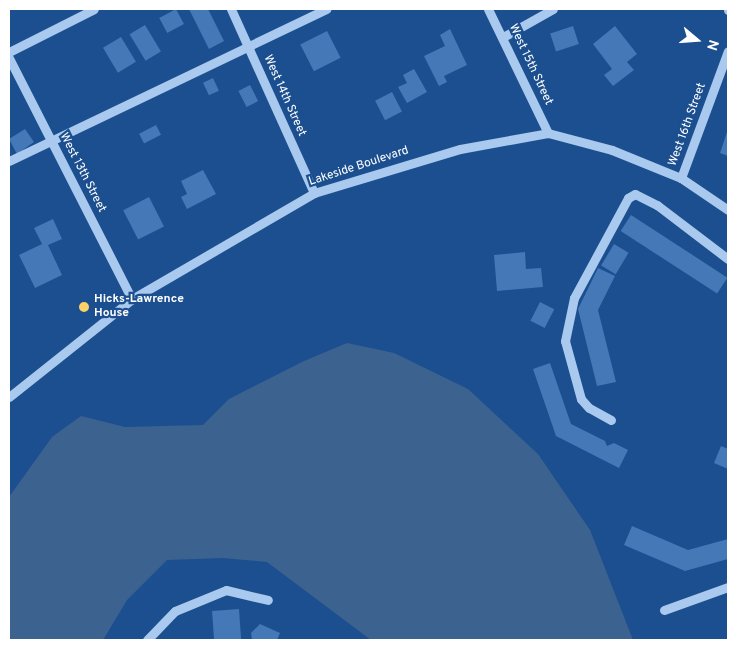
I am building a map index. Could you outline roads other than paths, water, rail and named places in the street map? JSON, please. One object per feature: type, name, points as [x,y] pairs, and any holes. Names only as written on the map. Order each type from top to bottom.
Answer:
[{"type":"street","points":[[9,52],[94,9]]},
{"type":"street","name":"West 14th Street","points":[[232,9],[314,193]]},
{"type":"street","points":[[9,161],[326,9]]},
{"type":"street","name":"West 15th Street","points":[[488,9],[548,133]]},
{"type":"street","points":[[503,37],[553,9]]},
{"type":"street","name":"West 16th Street","points":[[681,178],[728,51]]},
{"type":"street","name":"West 13th Street","points":[[9,58],[132,299]]},
{"type":"street","name":"Lakeside Boulevard","points":[[9,397],[132,299],[314,193],[460,148],[548,133],[612,150],[681,178],[728,210]]},
{"type":"street","points":[[611,420],[588,408],[581,399],[564,342],[574,298],[625,203],[636,194],[643,197],[657,205],[728,259]]},
{"type":"street","points":[[664,610],[728,587]]},
{"type":"street","points":[[147,640],[175,611],[226,590],[268,600]]},
{"type":"water","points":[[347,343],[394,353],[468,389],[538,454],[590,530],[633,640],[371,640],[267,562],[223,558],[167,560],[127,600],[103,640],[9,640],[9,497],[52,437],[81,416],[125,427],[203,425],[229,399],[304,361]]},
{"type":"place","name":"Hicks-Lawrence House","points":[[84,307]]}]
